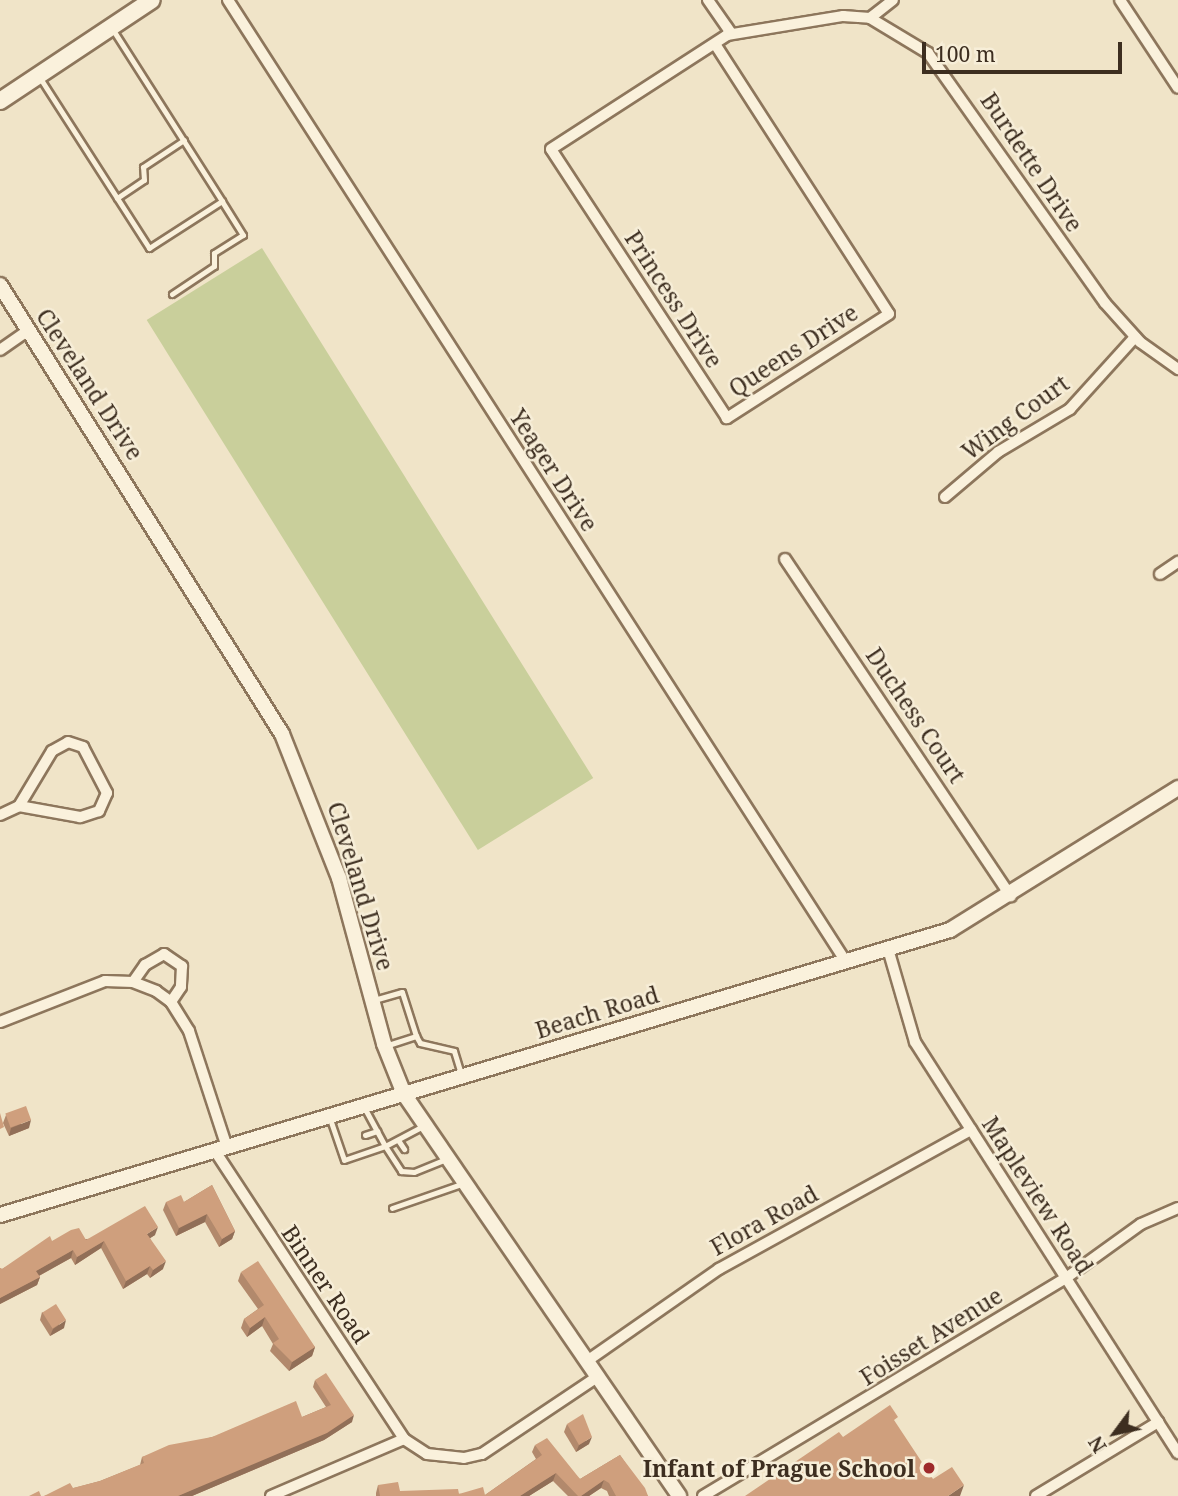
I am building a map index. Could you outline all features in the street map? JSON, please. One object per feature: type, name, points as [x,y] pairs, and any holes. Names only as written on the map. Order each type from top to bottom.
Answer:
[{"type":"main road","points":[[0,101],[152,0]]},
{"type":"street","name":"Yeager Drive","points":[[228,0],[846,962]]},
{"type":"street","points":[[708,0],[731,33]]},
{"type":"street","points":[[870,18],[893,0]]},
{"type":"street","points":[[1120,0],[1178,88]]},
{"type":"street","name":"Burdette Drive","points":[[586,202],[551,149],[731,33],[843,16],[870,18],[928,53],[1079,270],[1135,337],[1178,369]]},
{"type":"street","name":"Queens Drive","points":[[715,44],[889,314],[727,418]]},
{"type":"street","name":"Princess Drive","points":[[586,202],[727,418]]},
{"type":"street","name":"Cleveland Drive","points":[[0,285],[282,734],[335,865],[385,1046],[404,1094],[679,1496]]},
{"type":"street","points":[[0,350],[29,330]]},
{"type":"street","name":"Wing Court","points":[[945,497],[998,452],[1070,409],[1135,337]]},
{"type":"street","name":"Duchess Court","points":[[785,559],[1011,896]]},
{"type":"street","points":[[1160,574],[1178,562]]},
{"type":"street","points":[[0,815],[19,806],[52,751],[68,742],[83,747],[107,793],[99,811],[79,817],[19,806]]},
{"type":"street","name":"Beach Road","points":[[0,1215],[962,925],[1178,788]]},
{"type":"street","name":"Mapleview Road","points":[[888,949],[915,1042],[1178,1453]]},
{"type":"street","points":[[0,1022],[86,985],[134,982],[171,1002],[181,987],[182,966],[164,954],[145,965],[134,982]]},
{"type":"street","name":"Binner Road","points":[[171,1002],[189,1031],[221,1149],[404,1439]]},
{"type":"street","name":"Flora Road","points":[[587,1361],[719,1269],[971,1130]]},
{"type":"street","name":"Foisset Avenue","points":[[703,1496],[1066,1278],[1141,1223],[1178,1208]]},
{"type":"street","points":[[271,1496],[404,1439],[427,1454],[464,1458],[482,1454],[597,1377]]},
{"type":"street","points":[[1036,1496],[1158,1422]]},
{"type":"lane","points":[[112,27],[243,235],[214,253],[214,266],[172,295]]},
{"type":"lane","points":[[39,76],[149,248],[222,201]]},
{"type":"lane","points":[[117,198],[144,180],[144,167],[184,140]]},
{"type":"lane","points":[[372,1000],[402,992],[420,1043],[454,1051],[461,1077]]},
{"type":"lane","points":[[385,1046],[416,1036]]},
{"type":"lane","points":[[364,1106],[401,1171],[419,1171],[447,1159]]},
{"type":"lane","points":[[329,1116],[344,1160],[386,1146],[425,1125]]},
{"type":"lane","points":[[365,1135],[377,1131]]},
{"type":"lane","points":[[338,1143],[348,1140]]},
{"type":"lane","points":[[397,1140],[404,1149]]},
{"type":"lane","points":[[414,1164],[419,1171]]},
{"type":"lane","points":[[392,1208],[464,1183]]},
{"type":"green space","points":[[262,248],[593,778],[478,850],[147,320]]},
{"type":"building","points":[[26,1106],[31,1120],[10,1128],[5,1114]]},
{"type":"building","points":[[0,1113],[4,1127],[0,1129]]},
{"type":"building","points":[[212,1185],[235,1231],[222,1239],[207,1214],[179,1228],[166,1202],[181,1195],[184,1202]]},
{"type":"building","points":[[145,1206],[158,1227],[147,1234],[166,1261],[153,1270],[150,1266],[126,1281],[104,1241],[77,1257],[73,1250],[36,1271],[40,1277],[0,1298],[0,1268],[50,1236],[52,1241],[79,1228],[86,1240]]},
{"type":"building","points":[[258,1261],[315,1347],[292,1362],[273,1343],[279,1339],[265,1317],[250,1328],[244,1319],[264,1305],[241,1272]]},
{"type":"building","points":[[56,1304],[66,1320],[52,1329],[42,1312]]},
{"type":"building","points":[[326,1373],[354,1415],[327,1433],[178,1496],[44,1496],[70,1483],[73,1488],[100,1481],[144,1463],[142,1457],[169,1445],[212,1437],[296,1401],[302,1417],[331,1405],[315,1380]]},
{"type":"building","points":[[890,1405],[898,1417],[894,1420],[933,1479],[952,1467],[964,1485],[948,1496],[745,1496],[839,1432],[843,1437]]},
{"type":"building","points":[[583,1414],[592,1437],[579,1445],[567,1424]]},
{"type":"building","points":[[547,1438],[580,1479],[620,1455],[648,1496],[616,1496],[609,1483],[604,1480],[578,1496],[556,1473],[520,1496],[380,1496],[378,1485],[398,1482],[400,1491],[458,1489],[459,1494],[483,1487],[485,1495],[542,1455],[535,1445]]},
{"type":"place","name":"Infant of Prague School","points":[[929,1468]]}]
